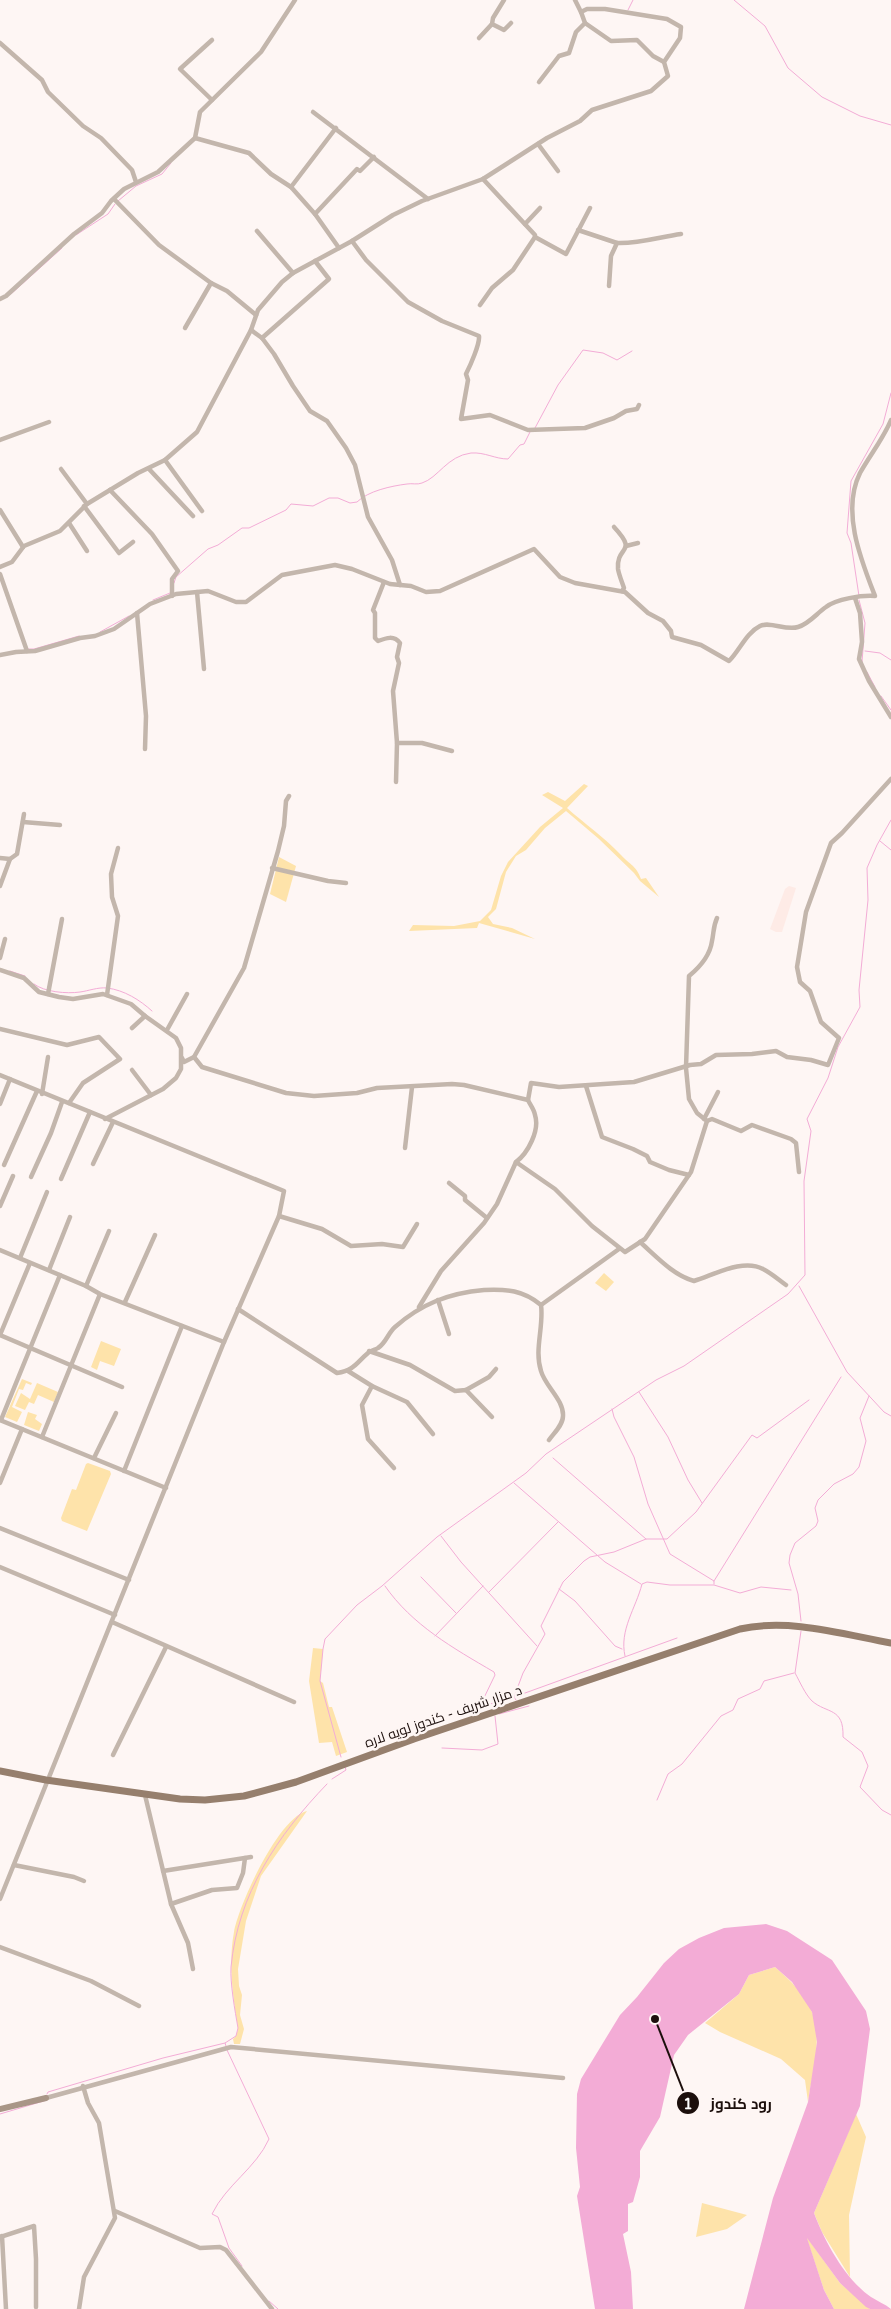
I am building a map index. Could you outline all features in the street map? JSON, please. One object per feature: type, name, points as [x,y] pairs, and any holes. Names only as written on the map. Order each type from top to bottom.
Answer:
[{"type":"main road","name":"د مزار شریف - کندوز لویه لاره","points":[[0,1771],[145,1795],[205,1800],[265,1792],[648,1659],[758,1625],[799,1626],[891,1643]]},
{"type":"street","points":[[0,299],[6,296],[74,234],[102,213],[124,189],[158,172],[195,138],[200,112],[262,52],[295,0]]},
{"type":"street","points":[[479,38],[492,24],[493,18],[504,0]]},
{"type":"street","points":[[0,567],[12,562],[23,547],[60,531],[85,505],[165,460],[197,432],[256,315],[266,299],[293,273],[352,241],[393,215],[428,199],[483,179],[538,144],[580,121],[592,110],[651,92],[668,76],[664,62],[653,56],[637,40],[611,41],[585,22],[575,0]]},
{"type":"street","points":[[581,12],[587,9],[605,9],[667,19],[681,27],[680,38],[664,62]]},
{"type":"street","points":[[492,24],[504,30],[511,22]]},
{"type":"street","points":[[539,82],[559,56],[569,53],[576,32],[585,22]]},
{"type":"street","points":[[212,40],[180,69],[212,100]]},
{"type":"street","points":[[0,43],[42,80],[48,92],[83,126],[101,138],[132,170],[136,182]]},
{"type":"street","points":[[313,112],[428,199]]},
{"type":"street","points":[[290,187],[336,128]]},
{"type":"street","points":[[195,138],[249,153],[271,174],[290,187],[315,214],[339,248]]},
{"type":"street","points":[[538,144],[558,171]]},
{"type":"street","points":[[315,214],[343,182],[357,169],[360,171],[374,157]]},
{"type":"street","points":[[483,179],[536,235],[535,237],[566,254],[590,208]]},
{"type":"street","points":[[114,199],[159,246],[211,283],[227,291],[256,315]]},
{"type":"street","points":[[525,224],[540,208]]},
{"type":"street","points":[[578,230],[617,243],[633,244],[650,238],[681,234]]},
{"type":"street","points":[[257,231],[293,273]]},
{"type":"street","points":[[480,305],[492,288],[513,270],[535,237]]},
{"type":"street","points":[[352,241],[366,260],[408,302],[442,320],[479,336],[480,342],[473,352],[473,358],[466,374],[468,380],[461,419],[490,415],[528,430],[585,428],[614,418],[626,411],[637,409],[640,405]]},
{"type":"street","points":[[609,286],[611,256],[617,243]]},
{"type":"street","points":[[262,338],[329,279],[315,261]]},
{"type":"street","points":[[185,328],[211,283]]},
{"type":"street","points":[[250,330],[262,338],[274,354],[310,411],[327,422],[346,448],[355,465],[368,517],[392,560],[400,585]]},
{"type":"street","points":[[0,655],[35,651],[80,638],[95,636],[114,629],[150,604],[172,596],[208,590],[236,602],[246,602],[282,575],[335,565],[352,568],[384,582],[412,586],[426,592],[440,591],[534,549],[560,577],[575,583],[622,592],[641,605],[648,614],[663,620],[672,637],[701,645],[729,661],[751,632],[762,625],[787,629],[797,628],[806,624],[828,605],[864,595],[874,596],[860,558],[852,522],[854,490],[860,474],[884,436],[891,420]]},
{"type":"street","points":[[0,440],[49,422]]},
{"type":"street","points":[[165,460],[202,511]]},
{"type":"street","points":[[61,469],[119,553],[133,542]]},
{"type":"street","points":[[149,469],[192,516]]},
{"type":"street","points":[[110,490],[152,534],[178,571],[172,579],[172,596]]},
{"type":"street","points":[[0,510],[23,547]]},
{"type":"street","points":[[69,523],[87,551]]},
{"type":"street","points":[[614,527],[626,540],[626,546],[618,568],[624,588],[622,592]]},
{"type":"street","points":[[626,546],[638,543]]},
{"type":"street","points":[[0,574],[27,651]]},
{"type":"street","points":[[384,582],[373,610],[375,613],[375,638],[378,641],[390,637],[397,639],[400,643],[397,657],[399,663],[393,692],[397,743],[396,782]]},
{"type":"street","points":[[197,592],[204,669]]},
{"type":"street","points":[[855,598],[860,613],[862,642],[859,659],[868,681],[891,717]]},
{"type":"street","points":[[137,614],[146,716],[145,750]]},
{"type":"street","points":[[397,743],[422,743],[452,751]]},
{"type":"street","points":[[420,1307],[441,1271],[487,1218],[496,1204],[516,1162],[522,1158],[531,1141],[536,1120],[535,1113],[528,1100],[531,1083],[543,1086],[586,1086],[634,1082],[701,1064],[716,1055],[776,1051],[787,1057],[811,1060],[828,1065],[830,1063],[839,1038],[821,1022],[810,992],[800,982],[797,967],[806,912],[831,843],[842,834],[891,779]]},
{"type":"street","points":[[181,1056],[184,1062],[194,1057],[244,968],[284,826],[286,802],[289,796]]},
{"type":"street","points":[[0,886],[10,859],[17,854],[24,814]]},
{"type":"street","points":[[23,822],[60,825]]},
{"type":"street","points":[[107,995],[110,985],[118,916],[112,897],[111,874],[118,848]]},
{"type":"street","points":[[0,858],[10,859]]},
{"type":"street","points":[[272,868],[328,881],[346,882]]},
{"type":"street","points":[[48,994],[62,918]]},
{"type":"street","points":[[717,918],[712,931],[712,941],[702,965],[689,976],[686,1068],[689,1099],[697,1113],[705,1120],[712,1119],[741,1130],[752,1125],[796,1143],[799,1172]]},
{"type":"street","points":[[0,958],[5,939]]},
{"type":"street","points":[[0,970],[24,978],[40,992],[73,999],[92,995],[107,995],[132,1004],[145,1016],[168,1030],[176,1038],[181,1048],[181,1069],[176,1078],[163,1089],[105,1119]]},
{"type":"street","points":[[168,1030],[187,994]]},
{"type":"street","points":[[132,1028],[145,1016]]},
{"type":"street","points":[[0,1029],[67,1045],[99,1037],[120,1059],[83,1083],[69,1103]]},
{"type":"street","points":[[42,1094],[48,1057]]},
{"type":"street","points":[[194,1057],[202,1067],[286,1093],[326,1096],[357,1093],[377,1088],[464,1085],[528,1100]]},
{"type":"street","points":[[132,1070],[151,1095]]},
{"type":"street","points":[[0,1075],[42,1094],[69,1103],[284,1191],[279,1216],[224,1342],[115,1615],[46,1780],[0,1899]]},
{"type":"street","points":[[0,1104],[10,1080]]},
{"type":"street","points":[[586,1086],[602,1137],[633,1149],[647,1156],[650,1162],[668,1170],[689,1174]]},
{"type":"street","points":[[405,1148],[412,1087]]},
{"type":"street","points":[[4,1165],[37,1091]]},
{"type":"street","points":[[516,1162],[555,1189],[574,1209],[625,1252],[645,1239],[689,1174],[705,1120],[718,1092]]},
{"type":"street","points":[[31,1177],[51,1133],[62,1102]]},
{"type":"street","points":[[62,1179],[90,1112]]},
{"type":"street","points":[[93,1164],[113,1122]]},
{"type":"street","points":[[0,1206],[12,1176]]},
{"type":"street","points":[[449,1183],[465,1196],[465,1200],[470,1205],[487,1218]]},
{"type":"street","points":[[20,1258],[47,1192]]},
{"type":"street","points":[[279,1216],[322,1229],[351,1246],[382,1244],[403,1247],[417,1224]]},
{"type":"street","points":[[49,1270],[70,1217]]},
{"type":"street","points":[[86,1286],[110,1231]]},
{"type":"street","points":[[125,1302],[155,1235]]},
{"type":"street","points":[[640,1242],[677,1274],[686,1279],[694,1281],[751,1265],[762,1269],[786,1285]]},
{"type":"street","points":[[541,1305],[619,1248]]},
{"type":"street","points":[[0,1250],[86,1286],[100,1294],[125,1302],[224,1342]]},
{"type":"street","points":[[30,1262],[0,1335],[122,1387]]},
{"type":"street","points":[[60,1275],[1,1420],[166,1488]]},
{"type":"street","points":[[238,1309],[337,1373],[348,1371],[369,1351],[377,1349],[393,1329],[420,1307],[472,1291],[509,1289],[524,1292],[541,1305],[540,1368],[544,1382],[557,1398],[564,1416],[561,1424],[549,1440]]},
{"type":"street","points":[[42,1437],[100,1294]]},
{"type":"street","points":[[438,1300],[449,1334]]},
{"type":"street","points":[[124,1471],[182,1326]]},
{"type":"street","points":[[369,1351],[410,1365],[455,1391],[466,1390],[489,1377],[496,1369]]},
{"type":"street","points":[[348,1371],[372,1386],[407,1402],[433,1434]]},
{"type":"street","points":[[372,1386],[362,1405],[368,1439],[394,1468]]},
{"type":"street","points":[[466,1390],[492,1417]]},
{"type":"street","points":[[94,1458],[116,1412]]},
{"type":"street","points":[[0,1483],[22,1429]]},
{"type":"street","points":[[0,1528],[129,1580]]},
{"type":"street","points":[[0,1568],[115,1615]]},
{"type":"street","points":[[112,1622],[294,1702]]},
{"type":"street","points":[[113,1755],[166,1647]]},
{"type":"street","points":[[145,1795],[171,1904],[176,1920],[188,1943],[193,1969]]},
{"type":"street","points":[[163,1871],[251,1856]]},
{"type":"street","points":[[171,1904],[212,1890],[237,1888],[243,1872],[245,1858]]},
{"type":"street","points":[[14,1865],[74,1877],[84,1881]]},
{"type":"street","points":[[0,1947],[91,1981],[139,2006]]},
{"type":"street","points":[[0,2109],[48,2098],[83,2086],[232,2047],[563,2078]]},
{"type":"street","points":[[79,2309],[80,2289],[84,2277],[115,2218],[99,2123],[88,2103],[83,2086]]},
{"type":"street","points":[[115,2211],[200,2248],[220,2247],[226,2250],[272,2309]]},
{"type":"street","points":[[6,2309],[1,2236],[34,2226],[36,2307]]},
{"type":"shaded area","points":[[584,784],[588,786],[567,808],[608,842],[637,871],[641,879],[646,878],[659,897],[640,881],[599,839],[566,811],[545,828],[526,850],[516,856],[506,872],[496,909],[488,917],[493,924],[512,928],[535,939],[479,923],[477,928],[409,931],[413,925],[454,926],[480,921],[491,910],[501,876],[508,862],[540,827],[563,808],[542,795],[548,792],[565,801]]},
{"type":"shaded area","points":[[279,857],[296,866],[286,902],[270,894]]},
{"type":"shaded area","points":[[789,886],[796,888],[782,932],[776,932],[770,929],[785,889]]},
{"type":"shaded area","points":[[604,1273],[614,1282],[606,1291],[595,1283]]},
{"type":"shaded area","points":[[101,1341],[121,1349],[114,1366],[100,1361],[97,1370],[91,1367]]},
{"type":"shaded area","points":[[22,1379],[32,1383],[31,1385],[26,1383],[23,1390],[19,1389],[12,1407],[22,1412],[17,1422],[5,1417]]},
{"type":"shaded area","points":[[37,1383],[58,1392],[54,1402],[38,1395],[34,1404],[29,1402],[25,1410],[15,1406],[21,1393],[30,1399]]},
{"type":"shaded area","points":[[28,1412],[37,1415],[35,1419],[42,1424],[39,1431],[24,1425]]},
{"type":"shaded area","points":[[88,1463],[110,1471],[111,1474],[87,1531],[62,1521],[61,1518],[72,1489],[76,1490]]},
{"type":"shaded area","points":[[313,1648],[323,1649],[320,1681],[323,1683],[329,1707],[332,1707],[347,1752],[336,1756],[332,1742],[319,1743],[309,1681]]},
{"type":"shaded area","points":[[307,1811],[261,1876],[246,1921],[238,1969],[239,1986],[242,1995],[240,2015],[244,2029],[240,2044],[234,2044],[233,2039],[238,2028],[231,1956],[237,1919],[262,1863],[284,1828],[296,1817]]},
{"type":"shaded area","points":[[766,1924],[787,1931],[832,1960],[866,2011],[870,2029],[860,2106],[814,2213],[830,2248],[844,2270],[871,2297],[891,2309],[870,2309],[866,2307],[840,2283],[807,2238],[824,2290],[834,2309],[744,2309],[773,2198],[808,2102],[817,2042],[812,2012],[792,1982],[775,1967],[749,1975],[739,1994],[688,2035],[674,2055],[660,2117],[640,2151],[640,2177],[633,2202],[628,2204],[628,2231],[623,2234],[631,2272],[633,2309],[595,2309],[577,2196],[580,2187],[576,2148],[577,2094],[581,2079],[620,2015],[664,1963],[679,1949],[699,1938],[724,1928]]},
{"type":"shaded area","points":[[775,1967],[801,1993],[812,2012],[815,2022],[817,2034],[816,2057],[808,2102],[805,2080],[781,2059],[720,2032],[705,2023],[739,1994],[749,1975]]},
{"type":"shaded area","points":[[856,2114],[866,2137],[849,2215],[850,2277],[822,2232],[814,2213]]},
{"type":"shaded area","points":[[702,2203],[747,2215],[727,2229],[696,2237]]},
{"type":"shaded area","points":[[806,2236],[840,2283],[870,2309],[834,2309],[824,2290]]},
{"type":"waterway","points":[[628,10],[633,0]]},
{"type":"waterway","points":[[734,0],[765,26],[788,68],[822,97],[860,116],[891,125]]},
{"type":"waterway","points":[[118,201],[136,186],[162,174],[171,163]]},
{"type":"waterway","points":[[76,235],[108,214],[115,204]]},
{"type":"waterway","points":[[11,294],[62,248]]},
{"type":"waterway","points":[[535,428],[558,385],[583,350],[603,353],[617,360],[632,351]]},
{"type":"waterway","points":[[859,596],[851,543],[847,533],[851,481],[883,424],[891,393]]},
{"type":"waterway","points":[[174,583],[176,577],[208,549],[218,545],[242,528],[249,528],[286,510],[291,504],[313,506],[329,498],[338,498],[350,503],[357,502],[367,495],[380,490],[422,483],[433,477],[455,458],[471,453],[508,459],[520,445],[524,444],[530,432]]},
{"type":"waterway","points":[[153,600],[170,593]]},
{"type":"waterway","points":[[859,600],[865,623],[862,662]]},
{"type":"waterway","points":[[100,632],[129,616]]},
{"type":"waterway","points":[[27,649],[34,649],[79,636]]},
{"type":"waterway","points":[[865,651],[880,653],[891,660]]},
{"type":"waterway","points":[[867,672],[875,687]]},
{"type":"waterway","points":[[881,696],[891,710]]},
{"type":"waterway","points":[[341,1757],[320,1681],[323,1649],[325,1639],[357,1605],[382,1586],[437,1537],[526,1473],[546,1454],[656,1380],[684,1366],[788,1294],[805,1275],[804,1181],[811,1131],[807,1119],[828,1078],[838,1047],[860,1007],[859,990],[868,900],[867,868],[891,820]]},
{"type":"waterway","points":[[880,841],[891,850]]},
{"type":"waterway","points":[[10,971],[25,976]]},
{"type":"waterway","points":[[34,984],[50,991],[69,993],[100,988],[113,989],[131,996],[152,1011]]},
{"type":"waterway","points":[[799,1286],[847,1372],[884,1412],[891,1416]]},
{"type":"waterway","points":[[714,1581],[841,1377]]},
{"type":"waterway","points":[[639,1392],[668,1437],[688,1480],[702,1503]]},
{"type":"waterway","points":[[801,1621],[798,1594],[789,1563],[790,1555],[795,1543],[816,1526],[818,1521],[815,1508],[818,1500],[834,1484],[853,1474],[859,1467],[866,1441],[860,1418],[869,1396]]},
{"type":"waterway","points":[[516,1700],[514,1697],[523,1673],[545,1634],[541,1626],[563,1582],[590,1557],[614,1552],[646,1539],[667,1539],[696,1512],[752,1435],[757,1438],[809,1400]]},
{"type":"waterway","points":[[612,1409],[614,1417],[634,1457],[648,1504],[670,1554],[714,1581],[714,1584]]},
{"type":"waterway","points":[[553,1458],[646,1539]]},
{"type":"waterway","points":[[514,1483],[605,1562],[641,1584]]},
{"type":"waterway","points":[[489,1592],[558,1522]]},
{"type":"waterway","points":[[441,1536],[461,1562],[537,1646]]},
{"type":"waterway","points":[[421,1577],[456,1613]]},
{"type":"waterway","points":[[625,1656],[624,1637],[626,1628],[642,1584],[647,1582],[670,1585],[714,1585],[740,1593],[761,1587],[791,1590]]},
{"type":"waterway","points":[[385,1586],[408,1613],[434,1635],[494,1672],[495,1675],[480,1706]]},
{"type":"waterway","points":[[435,1636],[483,1586]]},
{"type":"waterway","points":[[559,1589],[575,1601],[615,1646],[622,1649]]},
{"type":"waterway","points":[[801,1631],[795,1673],[812,1701],[838,1716],[843,1727],[843,1737],[862,1752],[868,1766],[860,1787],[882,1810],[891,1815]]},
{"type":"waterway","points":[[470,1710],[514,1697],[677,1638]]},
{"type":"waterway","points":[[657,1800],[668,1774],[682,1764],[721,1716],[733,1710],[738,1699],[760,1689],[764,1681],[794,1673]]},
{"type":"waterway","points":[[499,1714],[529,1706]]},
{"type":"waterway","points":[[442,1748],[482,1750],[498,1744],[495,1716]]},
{"type":"waterway","points":[[332,1779],[346,1770],[345,1767]]},
{"type":"waterway","points":[[226,2046],[225,2043],[236,2036],[238,2028],[232,1989],[231,1967],[235,1940],[251,1891],[276,1846],[292,1824],[327,1784]]},
{"type":"waterway","points":[[47,2094],[48,2092],[163,2058],[225,2043]]},
{"type":"waterway","points":[[227,2050],[269,2139],[257,2159],[225,2194],[212,2214],[218,2217],[229,2248],[242,2266]]},
{"type":"waterway","points":[[0,2114],[47,2100]]},
{"type":"waterway","points":[[269,2301],[278,2309]]},
{"type":"place","name":"رود کندوز","points":[[655,2019]]}]
